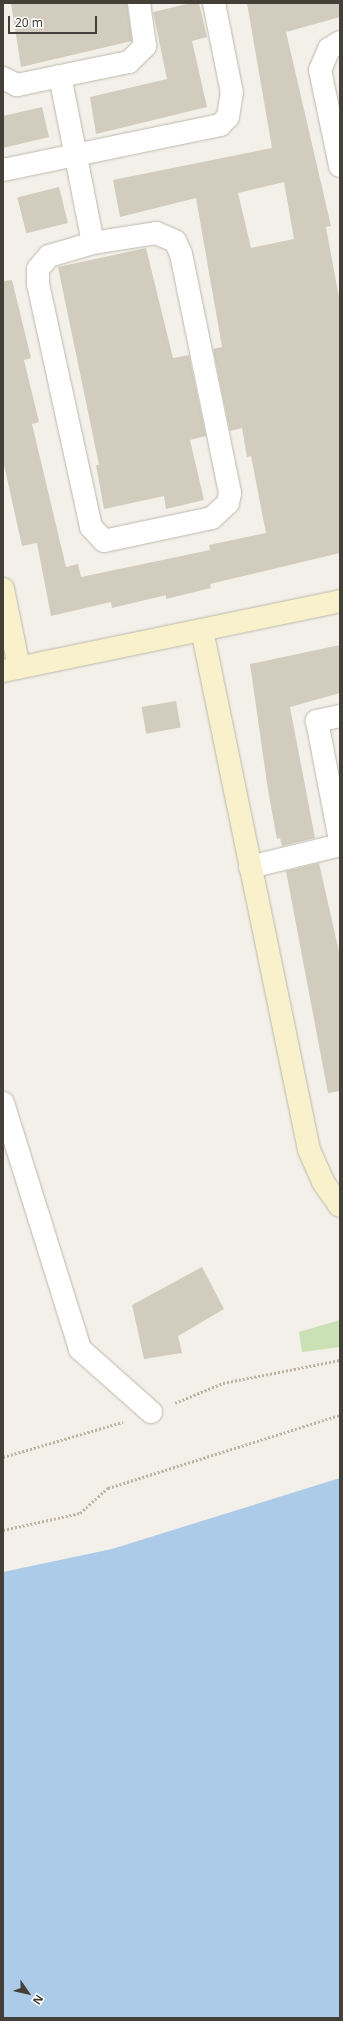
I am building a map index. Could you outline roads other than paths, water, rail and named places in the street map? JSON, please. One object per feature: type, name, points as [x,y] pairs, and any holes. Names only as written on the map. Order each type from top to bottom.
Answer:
[{"type":"street","points":[[3,78],[17,85],[129,62],[138,57],[145,46],[146,35],[139,3]]},
{"type":"street","points":[[3,170],[210,129],[228,117],[232,93],[214,3]]},
{"type":"street","points":[[340,42],[329,49],[320,70],[340,166]]},
{"type":"street","points":[[60,76],[93,243]]},
{"type":"street","points":[[164,233],[175,241],[181,254],[230,492],[228,503],[212,518],[114,541],[104,541],[91,527],[38,269],[49,256],[93,243],[164,233]]},
{"type":"street","points":[[3,589],[11,669],[340,601]]},
{"type":"street","points":[[202,630],[309,1150],[323,1182],[340,1206]]},
{"type":"street","points":[[340,716],[317,721],[340,840]]},
{"type":"street","points":[[250,867],[340,845]]},
{"type":"street","points":[[3,1103],[80,1349],[151,1412]]},
{"type":"water","points":[[340,1478],[340,2018],[3,2018],[3,1572],[112,1549]]}]
